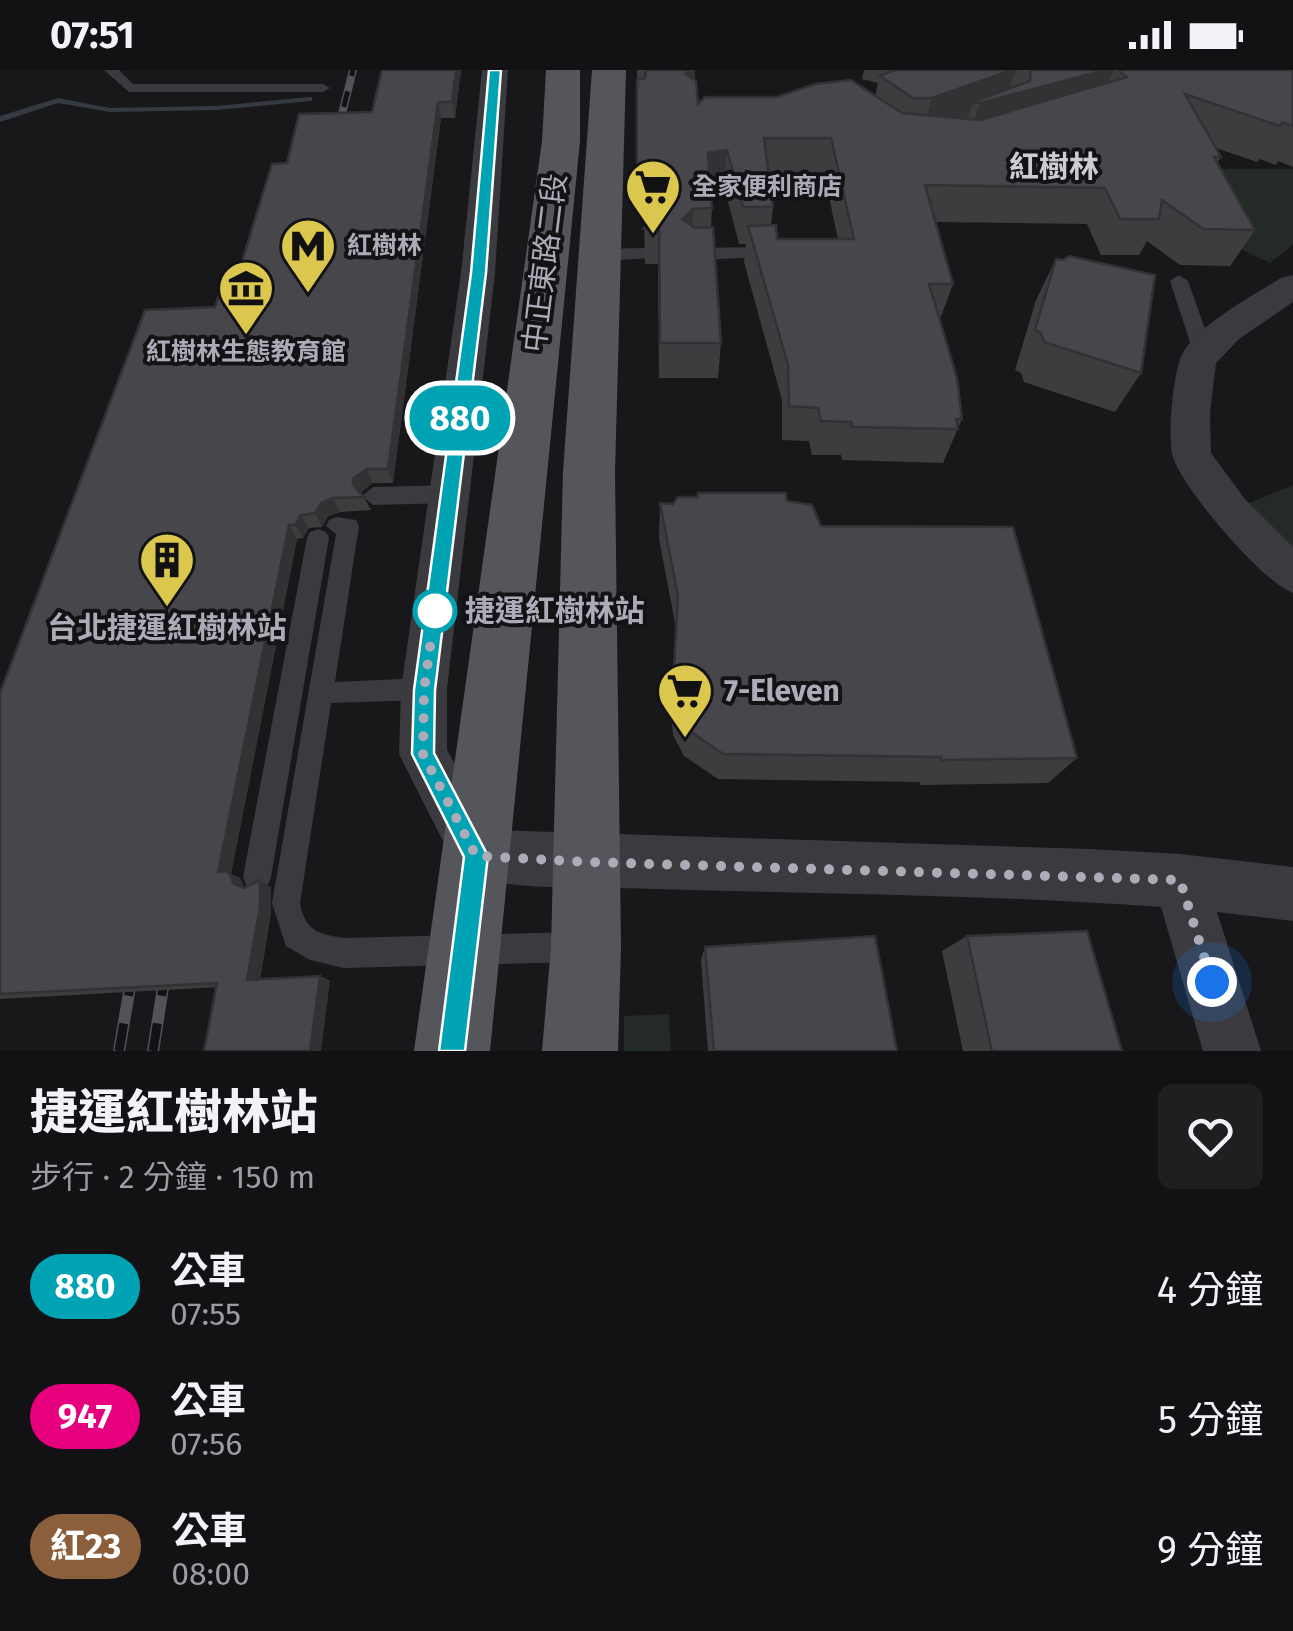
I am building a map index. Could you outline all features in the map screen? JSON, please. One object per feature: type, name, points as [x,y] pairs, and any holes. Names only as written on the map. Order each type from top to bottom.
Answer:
[{"type":"main road","name":"中正東路二段","points":[[452,1051],[561,141],[563,70]]},
{"type":"main road","name":"中正東路二段","points":[[580,1051],[586,947],[589,472],[623,255],[612,96]]},
{"type":"street","points":[[495,70],[478,273],[424,690],[423,754],[476,856],[1180,880],[1293,894]]},
{"type":"street","points":[[1293,286],[1227,330],[1198,359],[1191,414],[1192,456],[1230,510],[1293,576]]},
{"type":"street","points":[[1180,880],[1232,1051]]},
{"type":"lane","points":[[111,70],[129,88],[324,88]]},
{"type":"lane","points":[[693,254],[766,253]]},
{"type":"lane","points":[[1179,281],[1204,354]]},
{"type":"lane","points":[[373,496],[451,494]]},
{"type":"lane","points":[[258,877],[324,537],[348,526],[286,902],[289,927],[308,948],[344,954],[586,947]]},
{"type":"lane","points":[[336,693],[424,690]]},
{"type":"shaded area","points":[[1193,169],[1293,169],[1293,245],[1270,263],[1228,243]]},
{"type":"shaded area","points":[[1293,485],[1293,553],[1244,505]]},
{"type":"shaded area","points":[[669,1014],[671,1051],[624,1051],[624,1016]]},
{"type":"building","name":"台北捷運紅樹林站","points":[[382,70],[456,70],[452,102],[438,102],[388,469],[367,469],[353,479],[353,485],[364,497],[333,498],[321,503],[315,513],[301,515],[295,525],[289,525],[218,872],[228,871],[234,884],[244,888],[260,880],[260,907],[247,980],[320,976],[310,1051],[204,1051],[217,983],[0,994],[0,693],[145,310],[215,307],[224,281],[236,281],[272,164],[287,163],[299,114],[372,112]]},
{"type":"building","points":[[646,70],[690,70],[685,74],[696,81],[698,104],[705,97],[777,97],[815,84],[851,80],[902,113],[980,120],[1127,77],[1118,70],[1293,70],[1293,126],[1282,122],[1280,126],[1185,94],[1221,157],[1214,157],[1255,230],[1203,229],[1162,200],[1159,219],[1120,219],[1105,188],[925,185],[953,284],[929,284],[957,378],[962,419],[956,419],[958,429],[852,427],[851,422],[821,421],[818,408],[789,406],[788,365],[748,226],[776,225],[777,239],[854,239],[831,138],[764,138],[773,207],[743,207],[727,150],[708,153],[712,208],[693,209],[682,219],[695,228],[713,227],[721,343],[660,343],[659,228],[644,228],[657,217],[644,208],[644,180],[637,180],[637,80],[645,78]]},
{"type":"building","points":[[894,70],[1012,70],[932,98],[913,98],[880,76]]},
{"type":"building","points":[[1031,70],[1105,70],[973,102],[1030,81]]},
{"type":"building","points":[[1069,256],[1155,275],[1141,373],[1044,342],[1035,330],[1056,259]]},
{"type":"building","points":[[698,493],[786,493],[787,501],[812,505],[821,526],[1013,527],[1077,758],[941,760],[723,754],[687,729],[675,708],[678,596],[660,503],[673,504],[678,497],[698,497]]},
{"type":"building","points":[[1087,931],[1122,1051],[992,1051],[967,936]]},
{"type":"building","points":[[875,936],[897,1051],[714,1051],[705,947]]},
{"type":"waterway","points":[[0,119],[58,100],[110,110],[216,108],[309,99]]},
{"type":"railway","points":[[336,138],[353,70]]},
{"type":"railway","points":[[153,1051],[167,962]]},
{"type":"railway","points":[[119,1051],[134,964]]},
{"type":"bus line","name":"880","points":[[452,1051],[476,856],[423,754],[424,690],[478,273],[495,70]]},
{"type":"place","name":"全家便利商店","points":[[653,236]]},
{"type":"place","name":"紅樹林","points":[[308,295]]},
{"type":"place","name":"紅樹林生態教育館","points":[[246,337]]},
{"type":"place","name":"台北捷運紅樹林站","points":[[167,609]]},
{"type":"place","name":"捷運紅樹林站","points":[[435,611]]},
{"type":"place","name":"7-Eleven","points":[[685,740]]},
{"type":"district","name":"紅樹林","points":[[1054,167]]},
{"type":"route","points":[[435,611],[424,690],[423,754],[476,856],[1180,880],[1212,982]]}]
